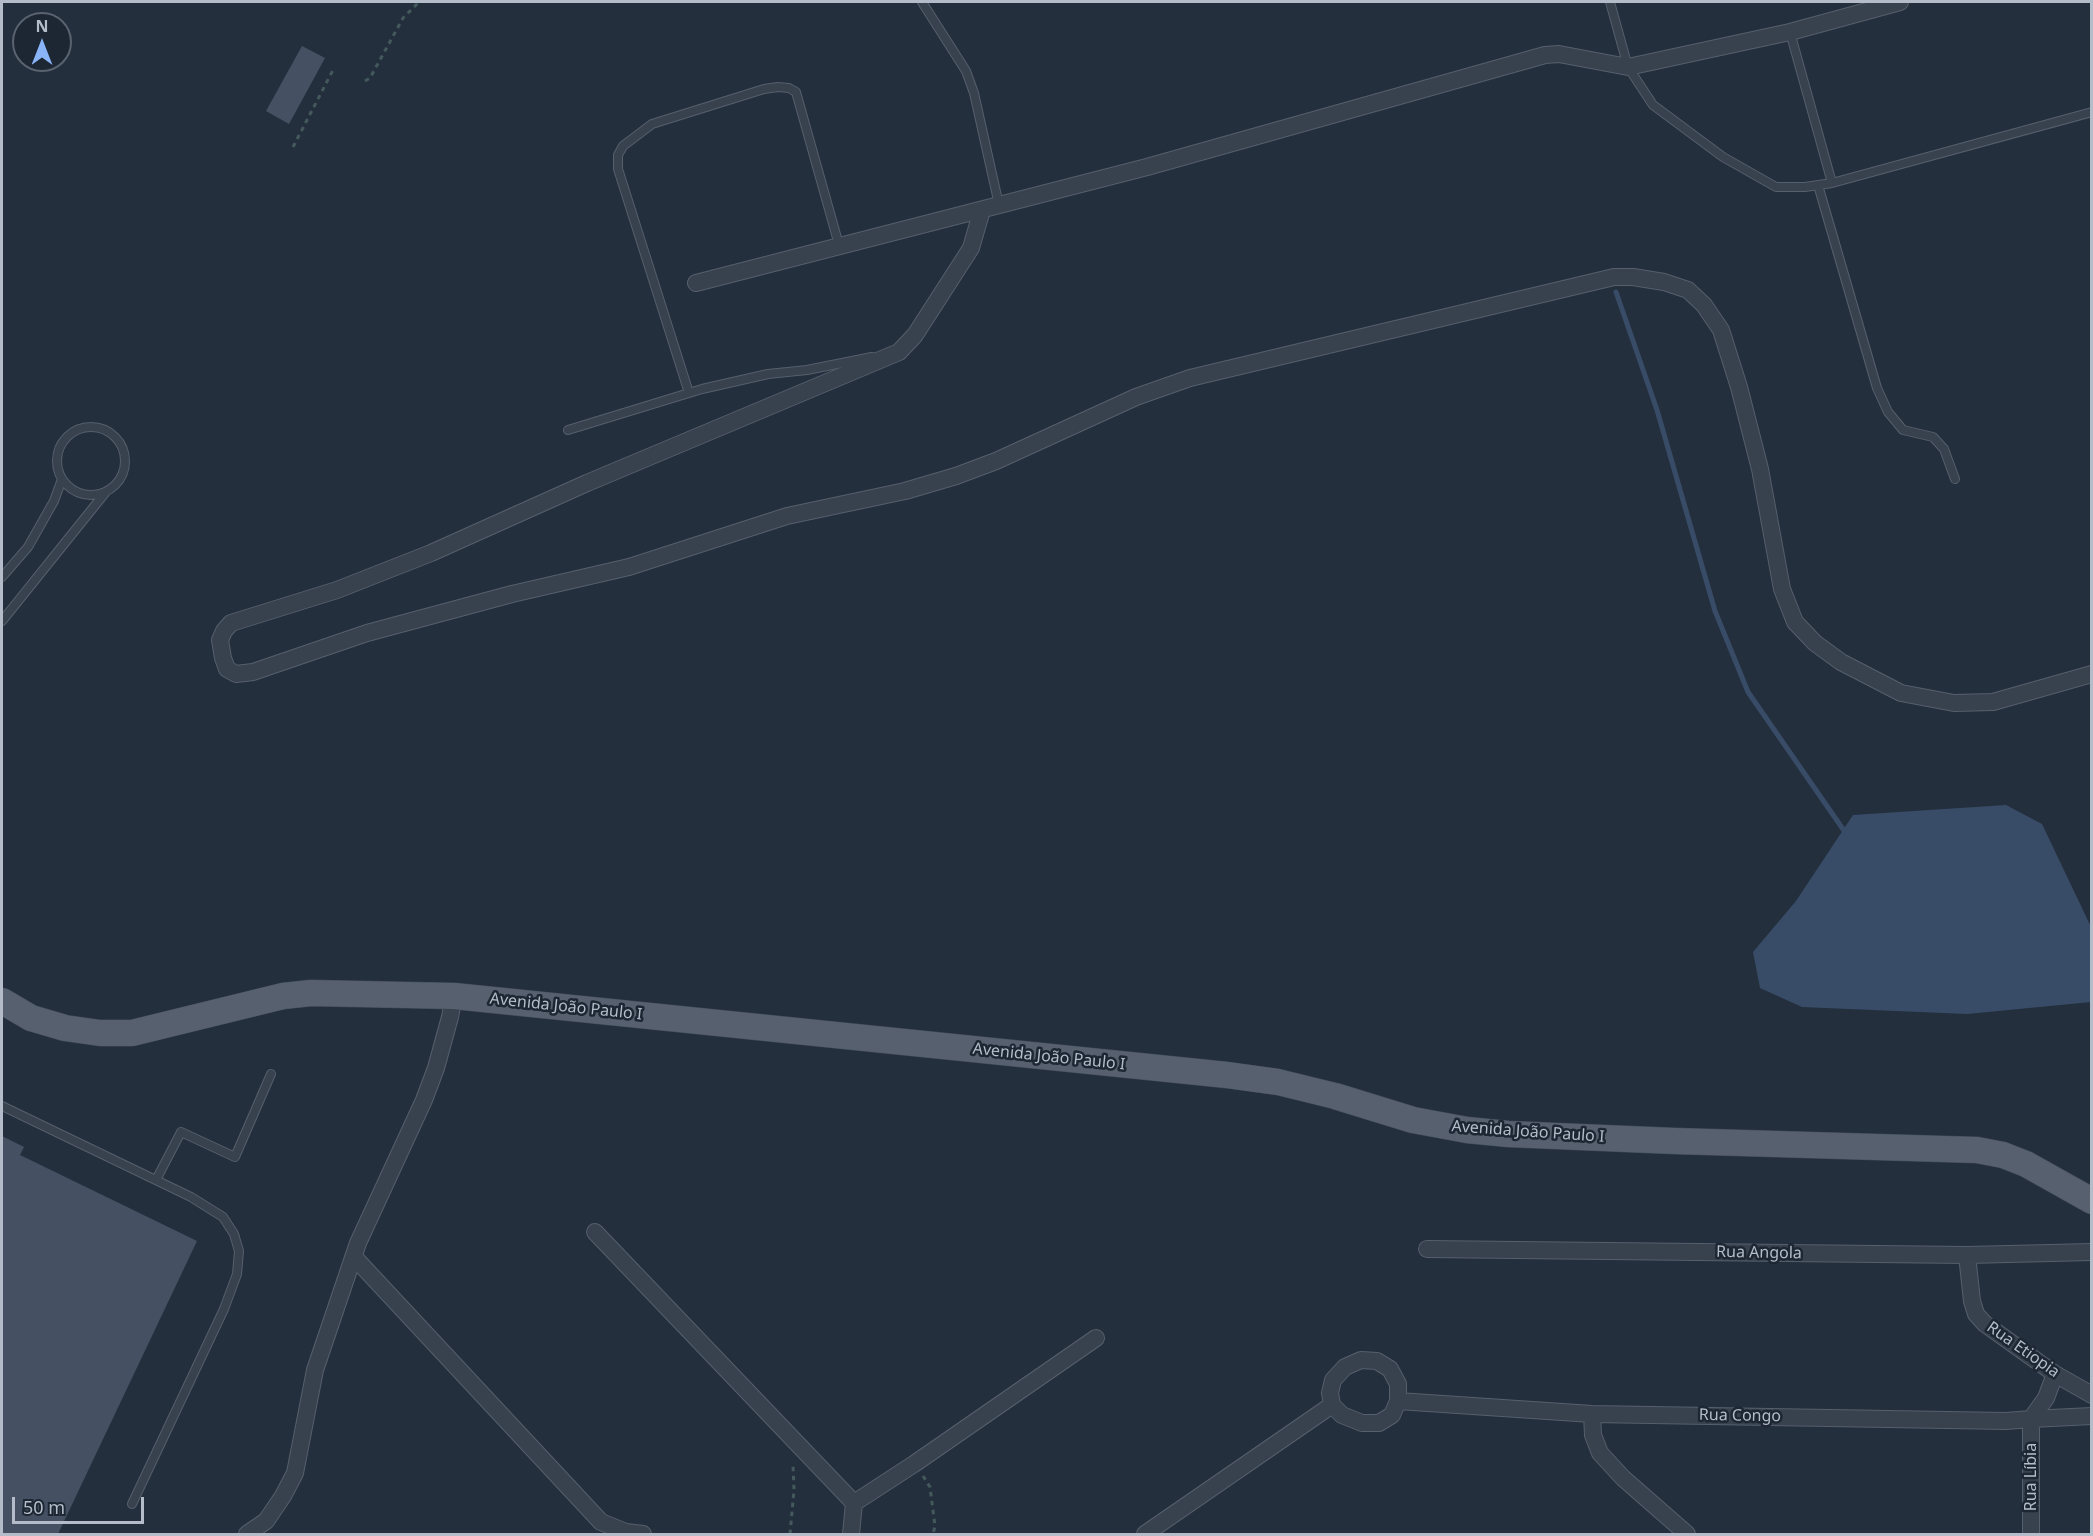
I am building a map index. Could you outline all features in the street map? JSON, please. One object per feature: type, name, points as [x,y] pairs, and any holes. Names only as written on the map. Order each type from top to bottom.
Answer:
[{"type":"main road","name":"Avenida João Paulo I","points":[[2,1001],[31,1017],[65,1028],[100,1033],[132,1033],[292,995],[311,993],[454,996],[1227,1075],[1278,1082],[1335,1096],[1413,1120],[1467,1130],[1508,1134],[1977,1150],[2003,1155],[2026,1164],[2091,1201]]},
{"type":"street","points":[[696,283],[1147,167],[1545,55],[1559,54],[1628,68],[1790,32],[1900,2]]},
{"type":"street","points":[[982,210],[971,248],[915,335],[898,352],[587,483],[431,553],[337,590],[231,623],[220,640],[222,658],[227,669],[236,674],[253,672],[367,633],[512,594],[629,567],[787,516],[905,491],[956,476],[996,461],[1136,397],[1190,378],[1614,277],[1633,277],[1664,282],[1688,290],[1704,304],[1720,330],[1739,387],[1760,469],[1782,589],[1795,622],[1815,643],[1841,662],[1900,693],[1954,703],[1993,702],[2091,674]]},
{"type":"street","points":[[247,1534],[266,1521],[295,1473],[315,1370],[354,1257],[436,1068],[454,996]]},
{"type":"street","points":[[595,1232],[854,1503]]},
{"type":"street","name":"Rua Angola","points":[[1427,1249],[1967,1256],[2091,1252]]},
{"type":"street","name":"Rua Etiopia","points":[[1967,1256],[1972,1301],[1977,1314],[1985,1324],[2055,1374],[2091,1395]]},
{"type":"street","points":[[354,1257],[601,1522],[626,1532],[644,1534]]},
{"type":"street","points":[[850,1534],[854,1503],[1096,1338]]},
{"type":"street","points":[[1361,1360],[1377,1361],[1390,1369],[1398,1384],[1398,1401],[1392,1415],[1379,1423],[1362,1423],[1342,1415],[1332,1405],[1330,1393],[1333,1380],[1345,1367],[1361,1360]]},
{"type":"street","points":[[2031,1419],[2046,1398],[2055,1374]]},
{"type":"street","name":"Rua Congo","points":[[1398,1401],[1592,1414],[2007,1421],[2091,1416]]},
{"type":"street","points":[[1145,1534],[1332,1405]]},
{"type":"street","points":[[1592,1414],[1593,1435],[1600,1453],[1623,1478],[1687,1534]]},
{"type":"street","name":"Rua Líbia","points":[[2031,1419],[2031,1534]]},
{"type":"lane","points":[[922,2],[966,71],[974,93],[999,205]]},
{"type":"lane","points":[[1610,2],[1628,68],[1653,105],[1723,157],[1776,187],[1805,188],[1832,183],[2091,112]]},
{"type":"lane","points":[[1790,32],[1832,183]]},
{"type":"lane","points":[[688,393],[618,169],[618,155],[622,146],[652,124],[764,89],[789,88],[796,92],[839,245]]},
{"type":"lane","points":[[1818,185],[1877,388],[1888,412],[1903,430],[1933,437],[1944,449],[1955,479]]},
{"type":"lane","points":[[568,430],[688,393],[768,374],[807,370],[898,352]]},
{"type":"lane","points":[[2,621],[105,493],[120,481],[125,462],[120,444],[107,430],[87,427],[69,435],[58,451],[57,460],[62,479],[76,492],[85,495],[105,493]]},
{"type":"lane","points":[[2,577],[28,547],[54,501],[62,479]]},
{"type":"lane","points":[[156,1180],[181,1132],[235,1157],[271,1074]]},
{"type":"lane","points":[[2,1106],[191,1197],[223,1217],[234,1234],[239,1251],[237,1274],[224,1309],[132,1504]]},
{"type":"path","points":[[365,81],[370,78],[403,18],[419,2]]},
{"type":"path","points":[[293,147],[336,68]]},
{"type":"path","points":[[790,1534],[794,1490],[792,1467],[799,1447]]},
{"type":"path","points":[[914,1464],[930,1487],[935,1526],[933,1534]]},
{"type":"water","points":[[2006,805],[2042,824],[2091,927],[2091,1002],[1967,1014],[1802,1007],[1760,988],[1753,952],[1796,901],[1853,815]]},
{"type":"building","points":[[302,46],[325,58],[289,124],[266,111]]},
{"type":"building","points":[[2,1136],[24,1147],[20,1155],[197,1241],[58,1534],[2,1534]]},
{"type":"waterway","points":[[1616,292],[1657,410],[1715,611],[1748,692],[1847,835]]}]
